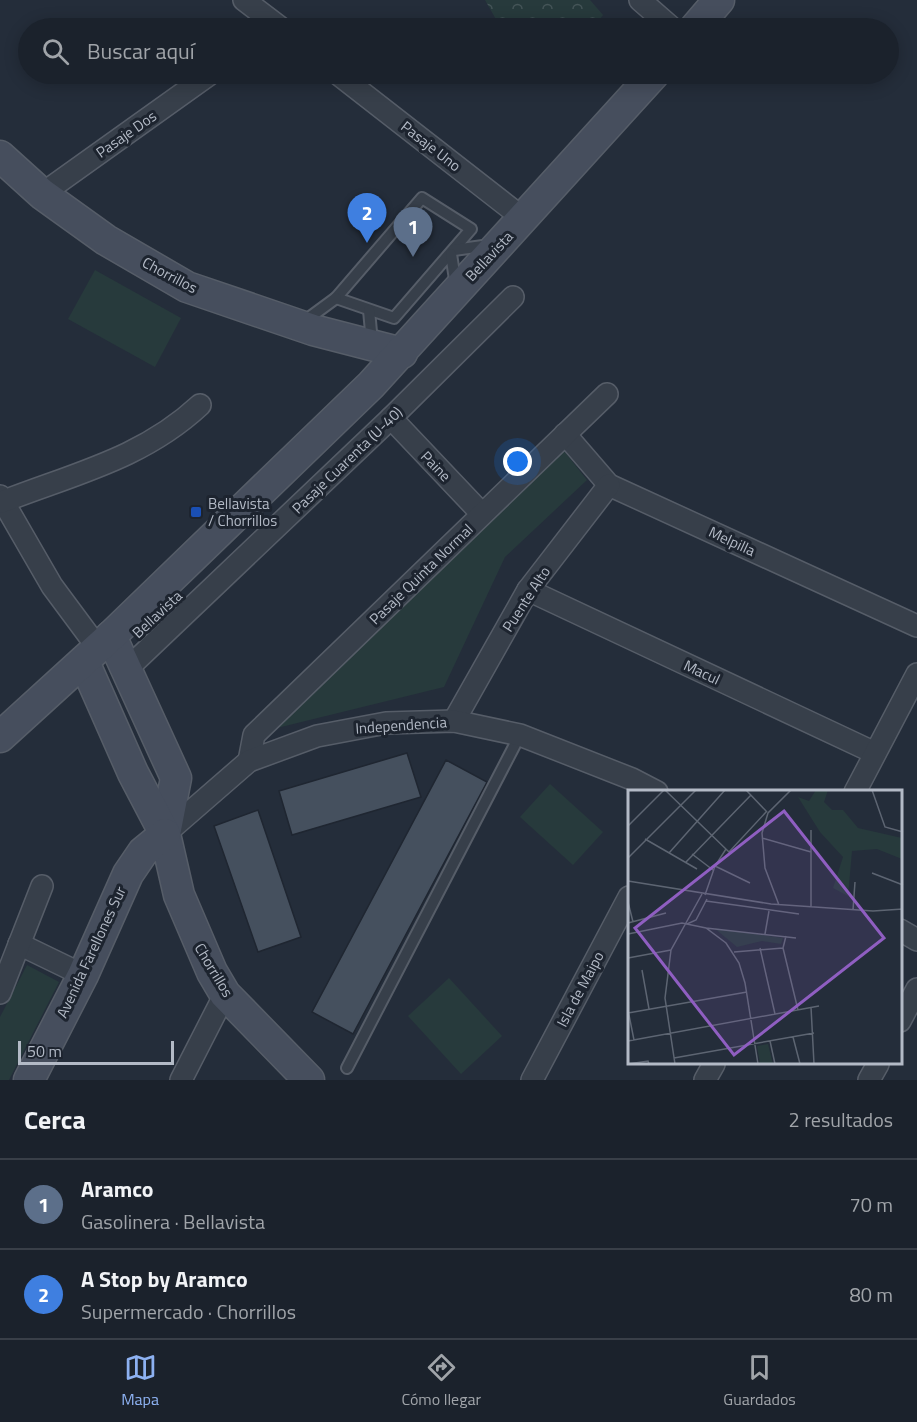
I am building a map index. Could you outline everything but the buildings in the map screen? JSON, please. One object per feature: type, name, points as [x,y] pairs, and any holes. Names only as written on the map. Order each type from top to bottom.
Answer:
[{"type":"street","points":[[244,0],[265,18]]},
{"type":"street","points":[[640,0],[661,18]]},
{"type":"street","points":[[703,18],[719,0]]},
{"type":"street","name":"Pasaje Dos","points":[[42,194],[196,84]]},
{"type":"street","name":"Pasaje Uno","points":[[351,84],[524,219]]},
{"type":"street","name":"Bellavista","points":[[0,750],[33,730],[402,353],[645,84]]},
{"type":"street","name":"Chorrillos","points":[[0,156],[42,194],[106,240],[187,287],[299,325],[402,353]]},
{"type":"street","name":"Pasaje Cuarenta (U-40)","points":[[105,657],[391,418],[513,297]]},
{"type":"street","name":"Pasaje Quinta Normal","points":[[249,761],[254,735],[607,394]]},
{"type":"street","points":[[105,657],[8,529],[1,499],[104,465],[147,446],[179,424],[200,405]]},
{"type":"street","name":"Paine","points":[[391,418],[482,514]]},
{"type":"street","name":"Melpilla","points":[[565,434],[609,485],[917,626]]},
{"type":"street","name":"Puente Alto","points":[[454,721],[528,590],[609,485]]},
{"type":"street","name":"Macul","points":[[528,590],[875,753]]},
{"type":"street","name":"Chorrillos","points":[[105,657],[133,773],[165,834],[179,895],[189,924],[225,994],[309,1080]]},
{"type":"street","name":"Bellavista","points":[[0,737],[105,657]]},
{"type":"street","points":[[856,790],[917,674]]},
{"type":"street","name":"Independencia","points":[[165,834],[249,761],[291,744],[352,728],[386,723],[454,721],[520,735],[632,779],[653,790]]},
{"type":"street","name":"Avenida Farellones Sur","points":[[29,1080],[82,975],[128,874],[144,852],[165,834]]},
{"type":"street","points":[[0,993],[42,886]]},
{"type":"street","name":"Isla de Maipo","points":[[532,1080],[628,899]]},
{"type":"street","points":[[902,931],[917,940]]},
{"type":"street","points":[[19,944],[82,975]]},
{"type":"street","points":[[902,1017],[917,989]]},
{"type":"street","points":[[181,1080],[225,994]]},
{"type":"street","points":[[705,1080],[713,1065]]},
{"type":"street","points":[[870,1080],[878,1065]]},
{"type":"lane","points":[[299,325],[336,298],[422,198],[471,229],[394,318],[336,298]]},
{"type":"lane","points":[[453,252],[501,244]]},
{"type":"lane","points":[[453,252],[457,292]]},
{"type":"lane","points":[[369,310],[373,346]]},
{"type":"lane","points":[[347,1068],[520,735]]},
{"type":"green space","points":[[485,0],[590,0],[603,15],[601,18],[495,18]]},
{"type":"green space","points":[[95,270],[181,318],[155,367],[68,319]]},
{"type":"green space","points":[[564,451],[587,480],[505,557],[444,687],[277,728]]},
{"type":"green space","points":[[550,784],[603,832],[573,865],[520,817]]},
{"type":"green space","points":[[27,965],[59,982],[9,1080],[0,1080],[0,1017]]},
{"type":"green space","points":[[449,978],[502,1036],[461,1074],[408,1016]]},
{"type":"place","name":"A Stop by Aramco","points":[[367,243]]},
{"type":"place","name":"Aramco","points":[[413,257]]},
{"type":"place","name":"Bellavista / Chorrillos","points":[[196,512]]}]
